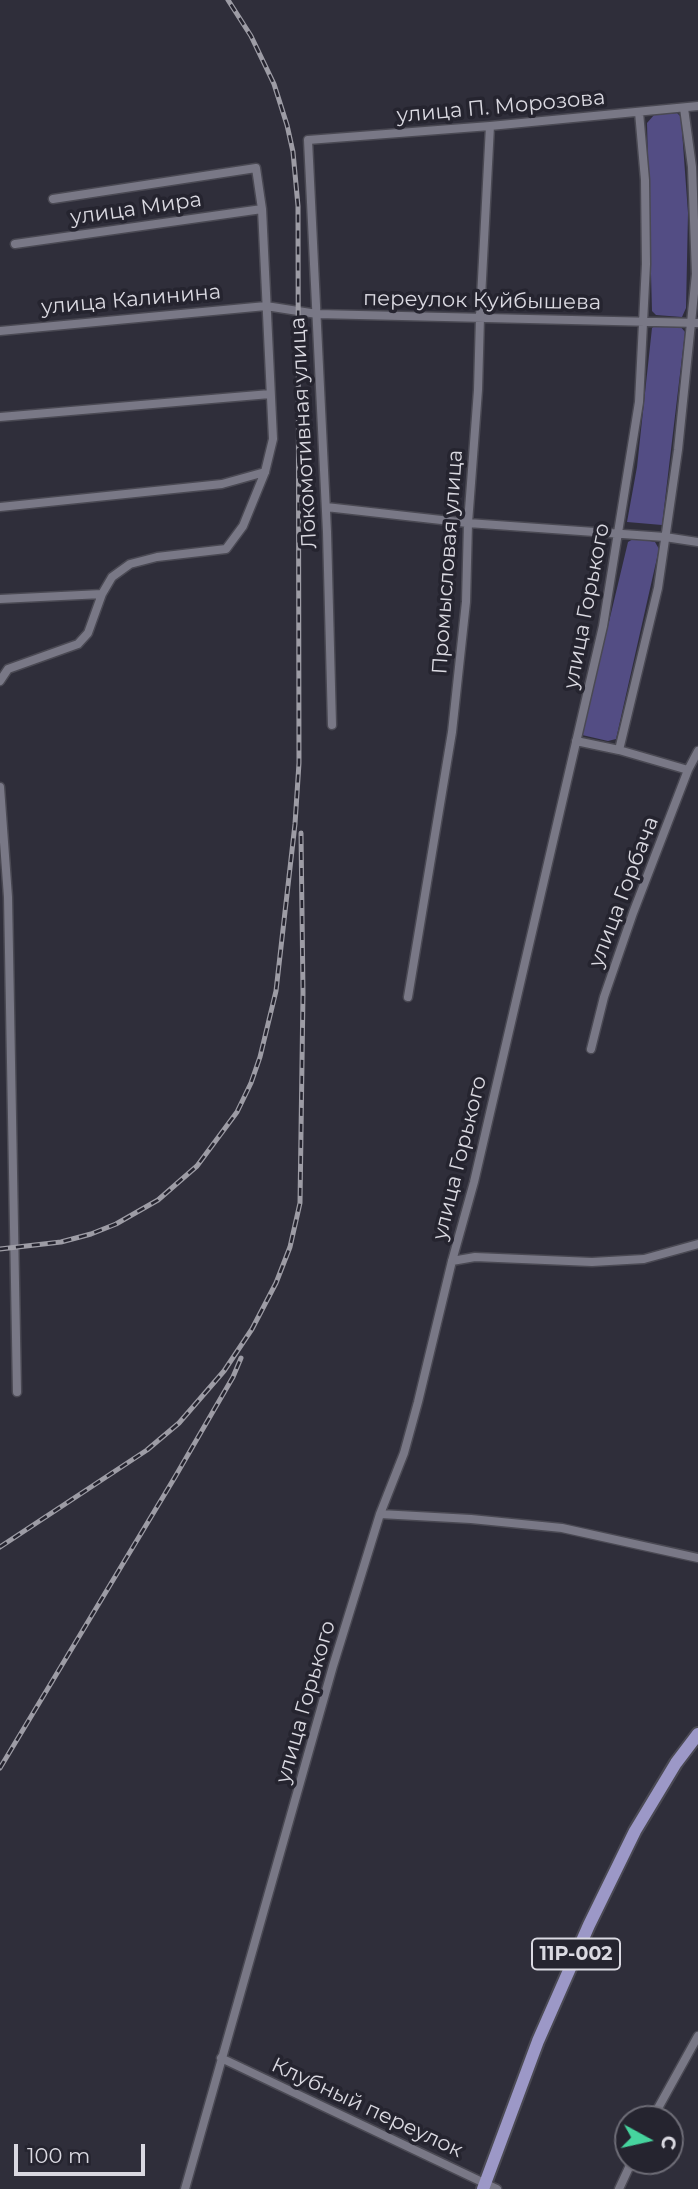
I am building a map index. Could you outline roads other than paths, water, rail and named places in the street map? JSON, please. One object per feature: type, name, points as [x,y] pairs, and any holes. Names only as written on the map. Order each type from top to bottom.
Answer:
[{"type":"main road","name":"11Р-002","points":[[488,2187],[538,2041],[589,1925],[635,1830],[698,1734]]},
{"type":"street","name":"улица П. Морозова","points":[[308,139],[490,126],[698,106]]},
{"type":"street","points":[[619,750],[659,588],[695,323],[692,167],[684,108]]},
{"type":"street","name":"улица Горького","points":[[185,2189],[333,1666],[380,1514],[404,1453],[433,1346],[452,1261],[474,1182],[603,626],[620,534],[639,402],[644,323],[645,199],[639,112]]},
{"type":"street","name":"Промысловая улица","points":[[408,997],[452,732],[466,602],[490,126]]},
{"type":"street","name":"Локомотивная улица","points":[[308,139],[326,507],[332,724]]},
{"type":"street","points":[[0,681],[8,669],[78,644],[88,633],[102,594],[112,576],[130,564],[157,557],[226,550],[243,526],[265,472],[273,439],[262,209],[256,168],[53,199]]},
{"type":"street","name":"улица Мира","points":[[15,244],[262,209]]},
{"type":"street","name":"переулок Куйбышева","points":[[266,306],[317,314],[695,323]]},
{"type":"street","name":"улица Калинина","points":[[0,331],[266,306]]},
{"type":"street","points":[[0,417],[270,394]]},
{"type":"street","points":[[0,507],[222,484],[265,472]]},
{"type":"street","points":[[326,507],[468,523],[665,537],[698,542]]},
{"type":"street","points":[[0,599],[102,594]]},
{"type":"street","points":[[576,741],[688,769]]},
{"type":"street","name":"улица Горбача","points":[[591,1049],[604,997],[633,913],[688,769],[698,751]]},
{"type":"street","points":[[0,787],[8,897],[17,1392]]},
{"type":"street","points":[[452,1261],[475,1257],[592,1262],[644,1259],[698,1244]]},
{"type":"street","points":[[380,1514],[562,1528],[698,1558]]},
{"type":"street","points":[[660,2105],[698,2036]]},
{"type":"street","name":"Клубный переулок","points":[[222,2058],[488,2187]]},
{"type":"railway","points":[[0,1249],[61,1242],[116,1224],[158,1200],[197,1166],[237,1112],[251,1083],[276,991],[295,824],[299,763],[298,206],[293,152],[274,84],[251,36],[228,0]]},
{"type":"railway","points":[[0,1547],[147,1450],[179,1423],[224,1371],[252,1329],[276,1283],[290,1247],[300,1203],[303,993],[301,833]]},
{"type":"railway","points":[[0,1768],[175,1477],[233,1377],[241,1358]]}]
